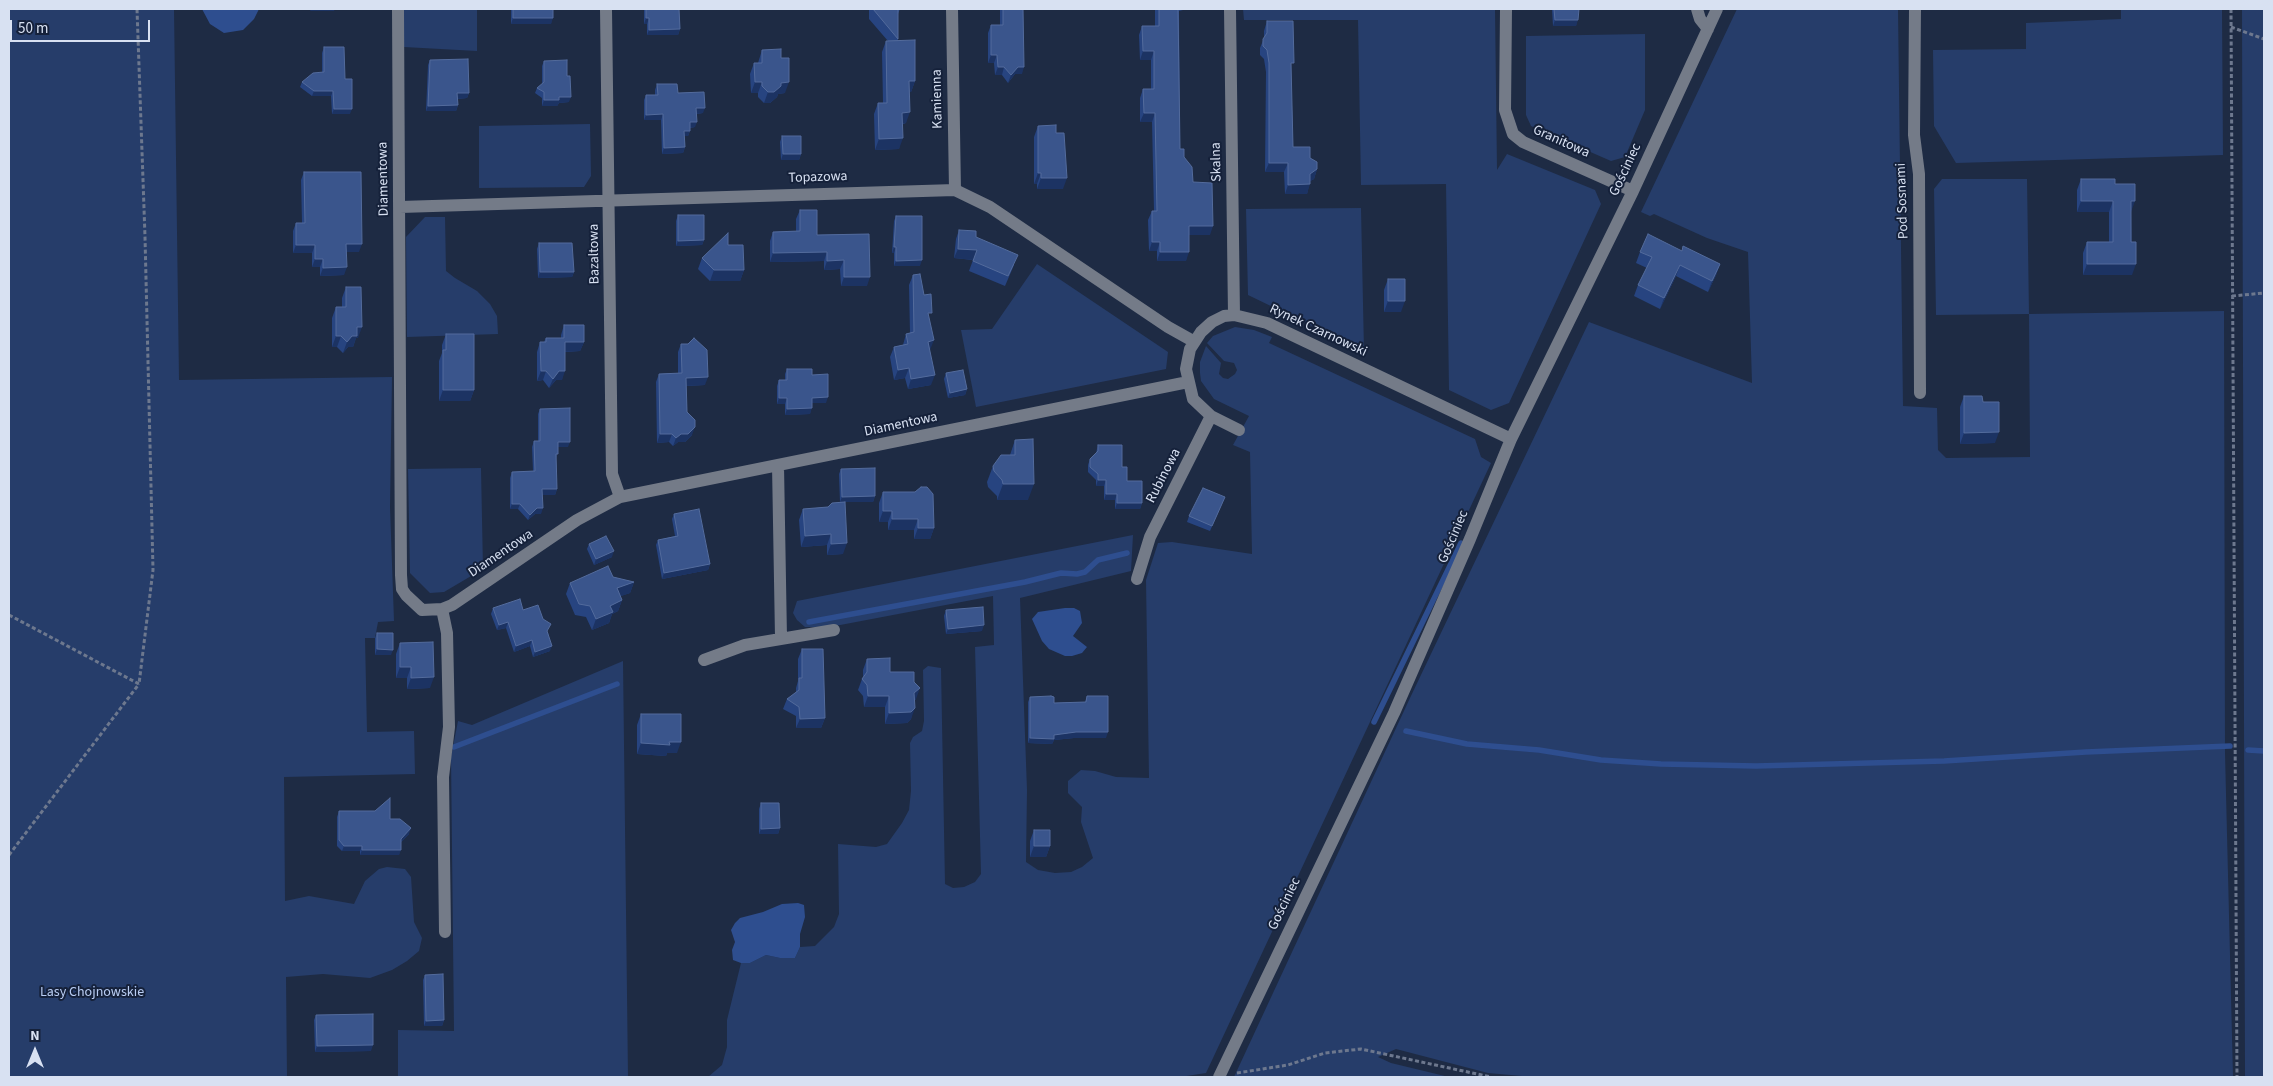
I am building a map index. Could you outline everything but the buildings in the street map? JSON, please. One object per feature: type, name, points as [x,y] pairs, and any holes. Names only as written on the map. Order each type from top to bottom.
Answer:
[{"type":"street","name":"Diamentowa","points":[[398,9],[402,589],[416,607],[422,610],[442,609],[452,605],[577,520],[620,497],[645,490],[1188,382]]},
{"type":"street","name":"Bazaltowa","points":[[606,9],[612,474],[620,497]]},
{"type":"street","name":"Kamienna","points":[[952,9],[954,190]]},
{"type":"street","name":"Skalna","points":[[1230,9],[1234,315]]},
{"type":"street","name":"Granitowa","points":[[1506,9],[1505,110],[1513,134],[1523,142],[1633,191]]},
{"type":"street","points":[[1697,9],[1700,19],[1708,29]]},
{"type":"street","name":"Gościniec","points":[[1219,1077],[1394,713],[1470,539],[1511,439],[1633,191],[1717,9]]},
{"type":"street","name":"Pod Sosnami","points":[[1915,9],[1914,135],[1919,174],[1920,393]]},
{"type":"street","name":"Topazowa","points":[[400,207],[954,190],[990,207],[1168,327],[1193,341]]},
{"type":"street","points":[[1234,315],[1224,316],[1212,322],[1193,341],[1186,360],[1188,382],[1193,399],[1212,416],[1239,430]]},
{"type":"street","name":"Rynek Czarnowski","points":[[1234,315],[1267,323],[1511,439]]},
{"type":"street","name":"Rubinowa","points":[[1137,579],[1150,537],[1212,416]]},
{"type":"street","points":[[778,465],[781,638]]},
{"type":"street","points":[[442,609],[447,630],[449,727],[443,777],[445,932]]},
{"type":"street","points":[[704,660],[745,645],[834,630]]},
{"type":"path","points":[[9,855],[139,684],[153,570],[146,246],[137,9]]},
{"type":"path","points":[[2231,9],[2237,1077]]},
{"type":"path","points":[[2231,27],[2264,39]]},
{"type":"path","points":[[2232,296],[2264,293]]},
{"type":"path","points":[[9,615],[139,684]]},
{"type":"path","points":[[1219,1077],[1288,1065],[1325,1052],[1361,1050],[1491,1077]]},
{"type":"green space","name":"Lasy Chojnowskie","points":[[9,9],[174,9],[179,380],[392,377],[390,507],[394,621],[378,622],[375,638],[365,638],[367,732],[414,731],[415,774],[284,777],[285,901],[309,896],[354,904],[365,881],[379,869],[387,867],[405,869],[411,877],[414,922],[422,938],[419,951],[407,961],[392,970],[370,978],[323,974],[286,977],[287,1077],[9,1077]]},
{"type":"green space","points":[[404,9],[477,9],[477,51],[404,47]]},
{"type":"green space","points":[[1243,9],[1495,9],[1497,170],[1507,154],[1595,190],[1601,204],[1509,403],[1491,410],[1449,390],[1446,184],[1361,185],[1358,20],[1244,20]]},
{"type":"green space","points":[[1737,9],[1898,9],[1903,406],[1937,408],[1938,450],[1946,458],[2030,457],[2029,314],[2224,311],[2225,753],[2233,1077],[1533,1077],[1488,1073],[1396,1049],[1378,1057],[1391,1063],[1449,1077],[1234,1077],[1410,698],[1589,322],[1752,383],[1748,252],[1707,238],[1654,214],[1650,216],[1641,212]]},
{"type":"green space","points":[[2121,9],[2222,9],[2223,155],[1956,163],[1934,126],[1933,50],[2026,49],[2026,23],[2121,19]]},
{"type":"green space","points":[[2242,9],[2264,9],[2264,1077],[2245,1077]]},
{"type":"green space","points":[[1645,34],[1645,110],[1625,157],[1611,161],[1531,126],[1526,115],[1526,36]]},
{"type":"green space","points":[[590,124],[591,176],[584,187],[479,188],[479,126]]},
{"type":"green space","points":[[1942,179],[2027,179],[2029,314],[1936,315],[1934,189]]},
{"type":"green space","points":[[1361,208],[1364,351],[1248,295],[1246,209]]},
{"type":"green space","points":[[425,217],[445,217],[446,271],[477,291],[490,304],[497,316],[498,334],[407,337],[406,237]]},
{"type":"green space","points":[[1037,264],[1168,352],[1166,369],[976,407],[961,330],[992,329]]},
{"type":"green space","points":[[1235,327],[1254,330],[1272,337],[1269,343],[1475,439],[1481,457],[1491,463],[1206,1073],[1180,1077],[708,1077],[722,1065],[727,1047],[727,1020],[741,963],[750,963],[766,955],[780,958],[795,958],[800,947],[815,946],[834,927],[839,914],[838,844],[876,847],[887,844],[909,810],[911,791],[910,743],[913,737],[922,731],[924,721],[923,670],[928,666],[941,668],[945,884],[953,888],[964,887],[975,882],[981,874],[975,647],[994,645],[993,596],[835,626],[815,627],[805,627],[797,620],[793,613],[797,601],[1133,535],[1131,571],[1020,598],[1027,790],[1026,862],[1038,870],[1055,873],[1071,872],[1082,867],[1093,858],[1081,822],[1082,807],[1068,793],[1068,781],[1081,770],[1095,771],[1116,777],[1149,778],[1146,580],[1158,543],[1172,542],[1252,554],[1250,452],[1233,445],[1249,416],[1214,399],[1201,381],[1200,362],[1206,346],[1221,363],[1219,374],[1223,378],[1228,379],[1237,370],[1234,363],[1224,361],[1207,343],[1213,336]]},
{"type":"green space","points":[[481,468],[483,569],[444,592],[430,593],[410,573],[408,469]]},
{"type":"green space","points":[[623,661],[628,1077],[398,1077],[398,1030],[454,1031],[451,757],[458,721],[472,725]]},
{"type":"shaded area","points":[[202,9],[259,9],[254,19],[243,30],[224,33],[210,24]]},
{"type":"shaded area","points":[[1074,608],[1080,611],[1082,623],[1073,636],[1087,647],[1082,653],[1072,656],[1065,656],[1049,649],[1042,641],[1032,619],[1038,612]]},
{"type":"shaded area","points":[[798,903],[804,905],[805,917],[800,934],[800,947],[795,958],[780,958],[766,955],[750,963],[741,963],[733,960],[732,950],[735,942],[731,930],[740,918],[763,912],[782,904]]},
{"type":"waterway","points":[[1374,722],[1461,543]]},
{"type":"waterway","points":[[809,622],[1025,582],[1061,573],[1077,574],[1085,572],[1098,560],[1127,553]]},
{"type":"waterway","points":[[454,747],[617,684]]},
{"type":"waterway","points":[[1406,731],[1467,744],[1539,750],[1601,760],[1661,764],[1756,766],[1944,761],[2086,752],[2230,746]]},
{"type":"waterway","points":[[2248,750],[2264,751]]}]
